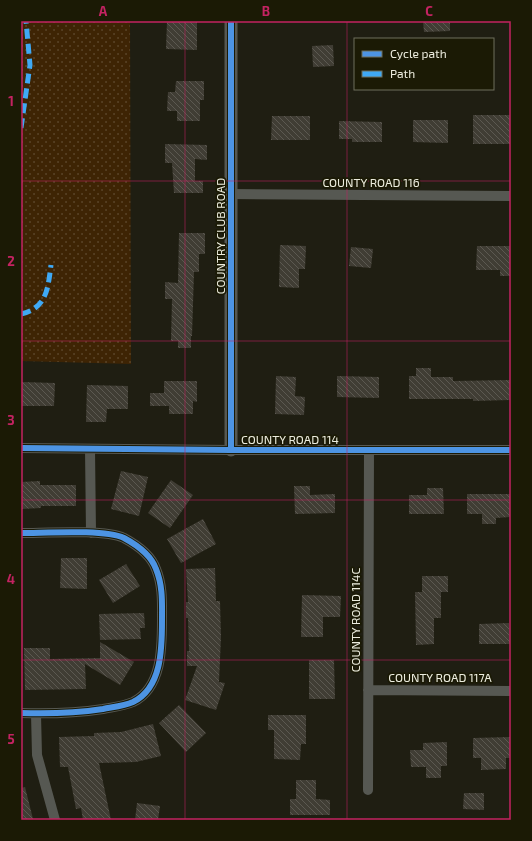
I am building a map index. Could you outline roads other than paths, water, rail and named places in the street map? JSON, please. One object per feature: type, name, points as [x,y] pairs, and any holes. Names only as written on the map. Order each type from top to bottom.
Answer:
[{"type":"street","name":"COUNTRY CLUB ROAD","points":[[231,21],[231,450]]},
{"type":"street","name":"COUNTY ROAD 116","points":[[230,194],[511,196]]},
{"type":"street","name":"COUNTY ROAD 114","points":[[21,448],[511,450]]},
{"type":"street","points":[[90,449],[91,533]]},
{"type":"street","name":"COUNTY ROAD 114C","points":[[368,790],[369,450]]},
{"type":"street","points":[[21,533],[91,533],[123,538],[138,547],[156,568],[160,580],[162,595],[162,646],[154,680],[145,692],[133,702],[116,707],[83,712],[36,714],[21,713]]},
{"type":"street","name":"COUNTY ROAD 117A","points":[[368,690],[511,690]]},
{"type":"street","points":[[36,714],[37,754],[55,820]]}]
